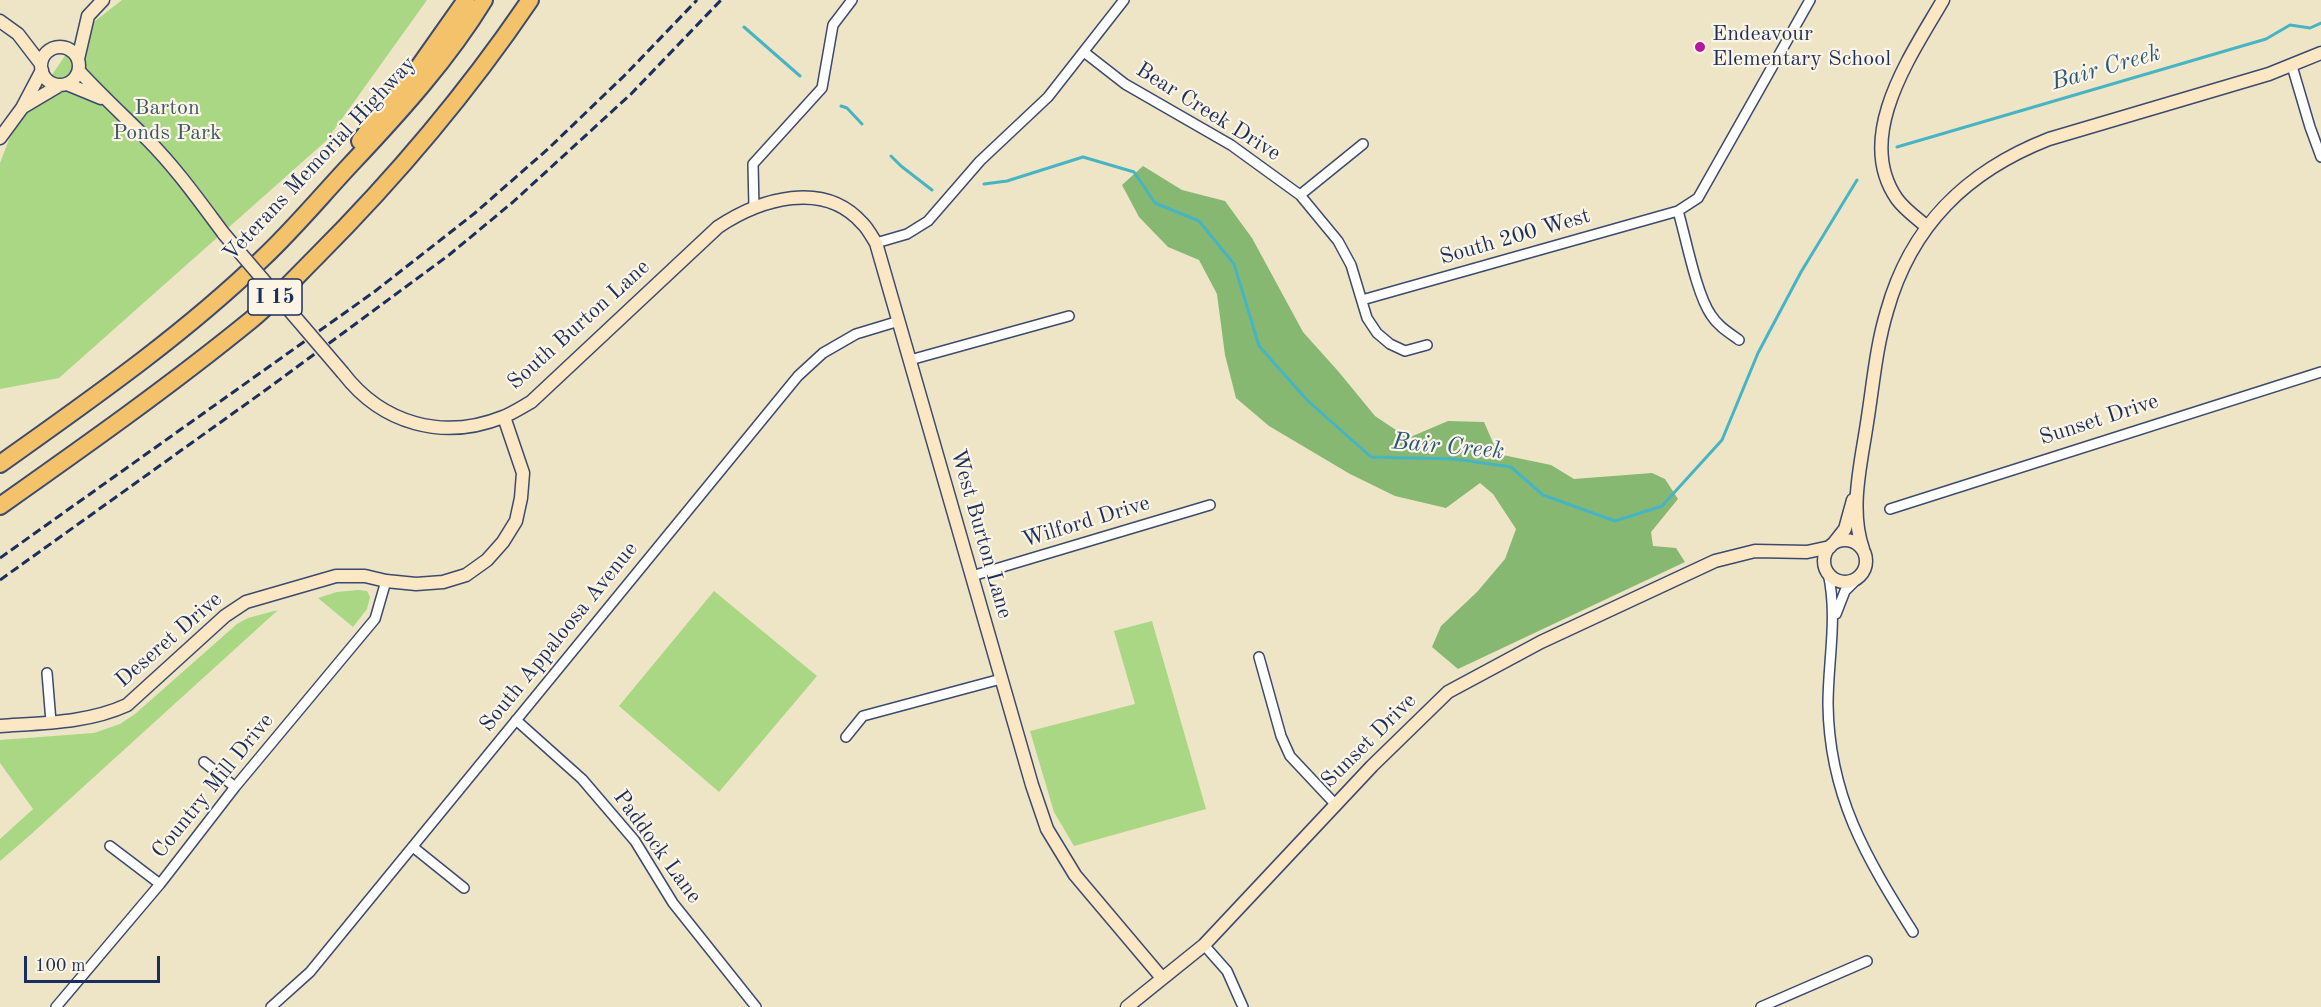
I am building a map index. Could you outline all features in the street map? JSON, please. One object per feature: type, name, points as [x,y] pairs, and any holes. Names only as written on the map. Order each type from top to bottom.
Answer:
[{"type":"highway","points":[[279,242],[418,68],[466,0]]},
{"type":"highway","name":"Veterans Memorial Highway","points":[[0,464],[111,386],[226,292],[279,242],[387,127],[437,65],[484,0]]},
{"type":"highway","name":"I 15","points":[[0,506],[136,409],[253,319],[345,228],[434,130],[532,0]]},
{"type":"street","points":[[22,108],[76,76],[88,16],[103,0]]},
{"type":"street","points":[[754,207],[753,164],[822,88],[832,25],[852,0]]},
{"type":"street","points":[[876,243],[907,234],[928,221],[980,161],[1048,97],[1124,0]]},
{"type":"street","points":[[1738,340],[1720,326],[1710,314],[1702,297],[1678,211],[1698,198],[1810,0]]},
{"type":"street","points":[[1928,227],[1904,207],[1892,191],[1885,174],[1882,146],[1885,119],[1896,85],[1943,0]]},
{"type":"street","points":[[0,21],[18,34],[55,48],[70,50],[78,65]]},
{"type":"street","points":[[0,138],[36,84],[43,57],[73,39],[85,26]]},
{"type":"street","points":[[18,34],[42,67],[48,81],[105,100]]},
{"type":"street","name":"Bear Creek Drive","points":[[1084,52],[1125,84],[1231,145],[1300,195],[1338,241],[1352,265],[1367,318],[1377,333],[1390,344],[1405,351],[1427,345]]},
{"type":"street","points":[[1912,932],[1863,849],[1841,790],[1832,747],[1828,707],[1834,622],[1832,587],[1825,557],[1845,529],[1858,484],[1886,312],[1904,265],[1928,227],[1947,203],[1996,164],[2025,148],[2066,133],[2292,66],[2321,53]]},
{"type":"street","name":"South Burton Lane","points":[[78,65],[105,100],[149,141],[355,389],[376,406],[395,417],[428,427],[458,427],[504,417],[531,402],[718,227]]},
{"type":"street","points":[[2292,66],[2321,156]]},
{"type":"street","points":[[1300,195],[1363,144]]},
{"type":"street","name":"West Burton Lane","points":[[718,227],[736,214],[754,207],[790,199],[816,197],[837,204],[863,223],[876,243],[1001,679],[1047,829],[1075,875],[1162,978]]},
{"type":"street","name":"South 200 West","points":[[1362,300],[1678,211]]},
{"type":"street","points":[[910,360],[1069,316]]},
{"type":"street","name":"South Appaloosa Avenue","points":[[271,1007],[310,972],[798,376],[823,353],[856,334],[899,321]]},
{"type":"street","name":"Sunset Drive","points":[[1890,509],[2321,372]]},
{"type":"street","name":"Deseret Drive","points":[[0,726],[51,722],[109,713],[127,705],[225,616],[246,602],[336,576],[365,576],[416,584],[434,583],[466,575],[487,560],[503,542],[516,521],[523,473],[504,417]]},
{"type":"street","points":[[1834,622],[1845,591],[1862,574],[1867,562],[1857,523],[1858,484]]},
{"type":"street","name":"Wilford Drive","points":[[972,576],[1210,505]]},
{"type":"street","points":[[1832,545],[1850,540],[1863,549]]},
{"type":"street","name":"Sunset Drive","points":[[1127,1007],[1204,945],[1372,766],[1448,692],[1541,642],[1715,561],[1743,553],[1808,552],[1832,545]]},
{"type":"street","points":[[1786,552],[1827,570],[1841,582],[1857,579]]},
{"type":"street","name":"Country Mill Drive","points":[[56,1007],[160,884],[235,787],[375,619],[386,581]]},
{"type":"street","points":[[1258,657],[1281,736],[1290,756],[1336,805]]},
{"type":"street","points":[[46,673],[51,722]]},
{"type":"street","points":[[846,737],[863,716],[1001,679]]},
{"type":"street","name":"Paddock Lane","points":[[516,720],[582,779],[635,841],[673,903],[756,1007]]},
{"type":"street","points":[[204,762],[235,787]]},
{"type":"street","points":[[110,846],[160,884]]},
{"type":"street","points":[[413,847],[464,888]]},
{"type":"street","points":[[1204,945],[1227,971],[1243,1007]]},
{"type":"street","points":[[1761,1007],[1868,961]]},
{"type":"green space","name":"Barton Ponds Park","points":[[122,0],[427,0],[326,141],[59,378],[0,389],[0,163],[10,137],[81,32]]},
{"type":"green space","points":[[1143,166],[1182,190],[1225,201],[1252,238],[1303,332],[1375,416],[1408,438],[1448,421],[1484,422],[1498,454],[1551,465],[1574,479],[1652,473],[1665,479],[1678,499],[1651,532],[1653,546],[1676,548],[1685,562],[1458,669],[1432,647],[1441,626],[1477,592],[1505,559],[1516,529],[1493,494],[1480,483],[1446,508],[1395,496],[1350,474],[1269,426],[1236,398],[1225,355],[1217,294],[1199,260],[1168,247],[1139,217],[1122,185]]},
{"type":"green space","points":[[367,591],[370,597],[367,609],[353,627],[318,598],[337,592]]},
{"type":"green space","points":[[714,591],[817,676],[719,792],[619,706]]},
{"type":"green space","points":[[278,610],[0,861],[0,839],[33,809],[0,763],[0,740],[94,733],[120,724],[135,714],[237,624],[248,618]]},
{"type":"green space","points":[[1152,621],[1206,809],[1074,846],[1054,812],[1030,731],[1135,704],[1114,631]]},
{"type":"waterway","name":"Bair Creek","points":[[1897,147],[2266,39],[2290,25],[2310,28],[2321,23]]},
{"type":"waterway","name":"Bair Creek","points":[[744,27],[800,76]]},
{"type":"waterway","name":"Bair Creek","points":[[841,106],[847,108],[862,124]]},
{"type":"waterway","name":"Bair Creek","points":[[891,156],[932,190]]},
{"type":"waterway","name":"Bair Creek","points":[[984,184],[1007,181],[1083,157],[1134,172],[1155,203],[1199,221],[1234,264],[1259,346],[1307,400],[1371,457],[1455,459],[1511,467],[1543,495],[1615,521],[1662,506],[1722,440],[1758,353],[1801,272],[1857,180]]},
{"type":"railway","points":[[0,558],[374,292],[475,213],[549,148],[626,74],[697,0]]},
{"type":"railway","points":[[0,580],[267,389],[449,255],[513,202],[631,94],[721,0]]},
{"type":"place","name":"Endeavour Elementary School","points":[[1700,47]]}]
